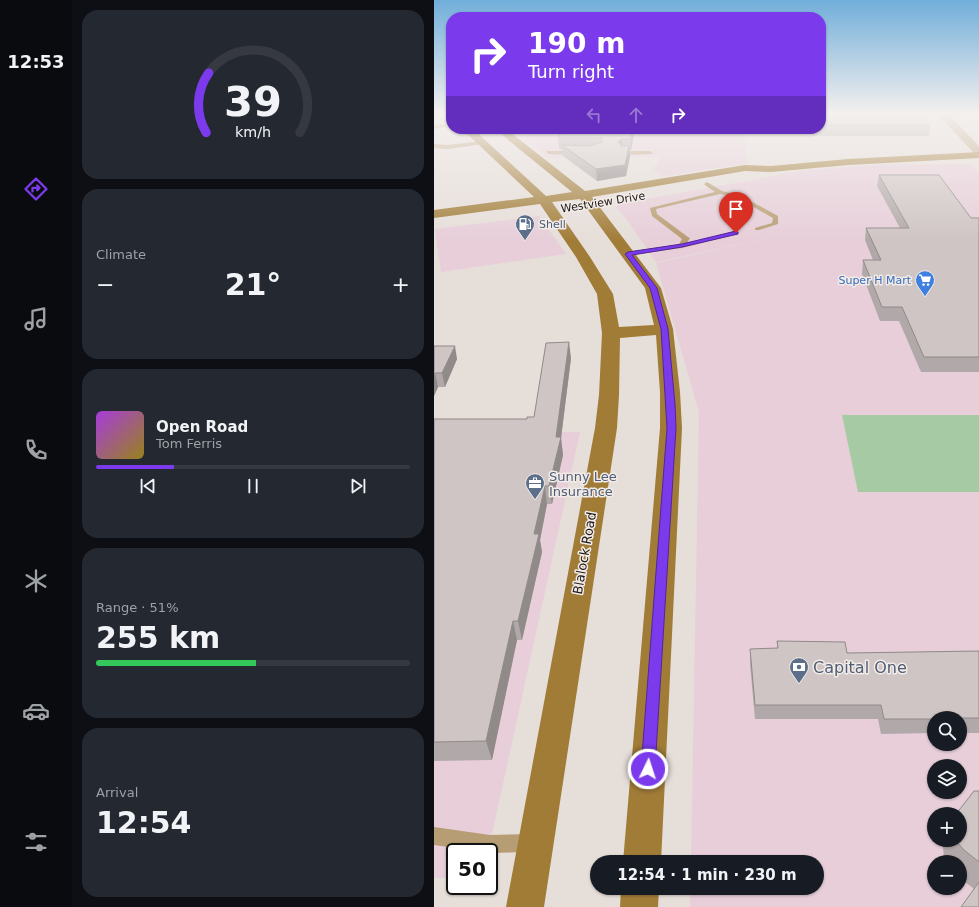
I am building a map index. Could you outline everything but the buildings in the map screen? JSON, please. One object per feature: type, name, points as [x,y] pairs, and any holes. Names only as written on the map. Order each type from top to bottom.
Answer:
[{"type":"main road","name":"Blalock Road","points":[[496,156],[548,205],[591,269],[605,294],[611,333],[609,395],[606,428],[525,907]]},
{"type":"main road","points":[[533,156],[587,200],[628,254],[653,288],[664,329],[672,428],[642,855]]},
{"type":"main road","name":"Westview Drive","points":[[587,200],[745,168],[771,169],[931,156]]},
{"type":"main road","name":"Westview Drive","points":[[434,224],[548,205],[707,184],[758,175],[771,169]]},
{"type":"main road","name":"Westview Drive","points":[[434,214],[548,205]]},
{"type":"main road","points":[[611,333],[664,329]]},
{"type":"main road","points":[[639,907],[640,895]]},
{"type":"lane","points":[[707,184],[720,192],[738,196],[776,217],[775,224],[757,229]]},
{"type":"lane","points":[[682,246],[686,238],[654,216],[653,208],[720,192]]},
{"type":"lane","points":[[628,254],[682,246],[736,233]]},
{"type":"lane","points":[[434,836],[490,844],[536,843]]},
{"type":"shaded area","points":[[546,156],[746,156],[747,164],[661,176],[652,169],[659,162],[659,157],[548,158]]},
{"type":"shaded area","points":[[885,164],[971,164],[979,173],[979,907],[690,907],[690,895],[824,895],[824,855],[691,855],[699,412],[656,263],[777,236],[656,262],[625,217],[616,207],[619,204],[723,185],[802,231],[724,185],[800,171]]},
{"type":"shaded area","points":[[539,216],[566,254],[441,272],[435,229]]},
{"type":"shaded area","points":[[580,432],[490,843],[446,843],[446,878],[434,878],[434,433]]},
{"type":"green space","points":[[842,415],[979,415],[979,492],[858,492]]},
{"type":"place","name":"Shell","points":[[525,241]]},
{"type":"place","name":"Super H Mart","points":[[925,297]]},
{"type":"place","name":"Sunny Lee Insurance","points":[[535,500]]},
{"type":"place","name":"Capital One","points":[[799,684]]},
{"type":"route","points":[[648,769],[672,428],[664,329],[653,288],[628,254],[682,246],[736,233]]}]
